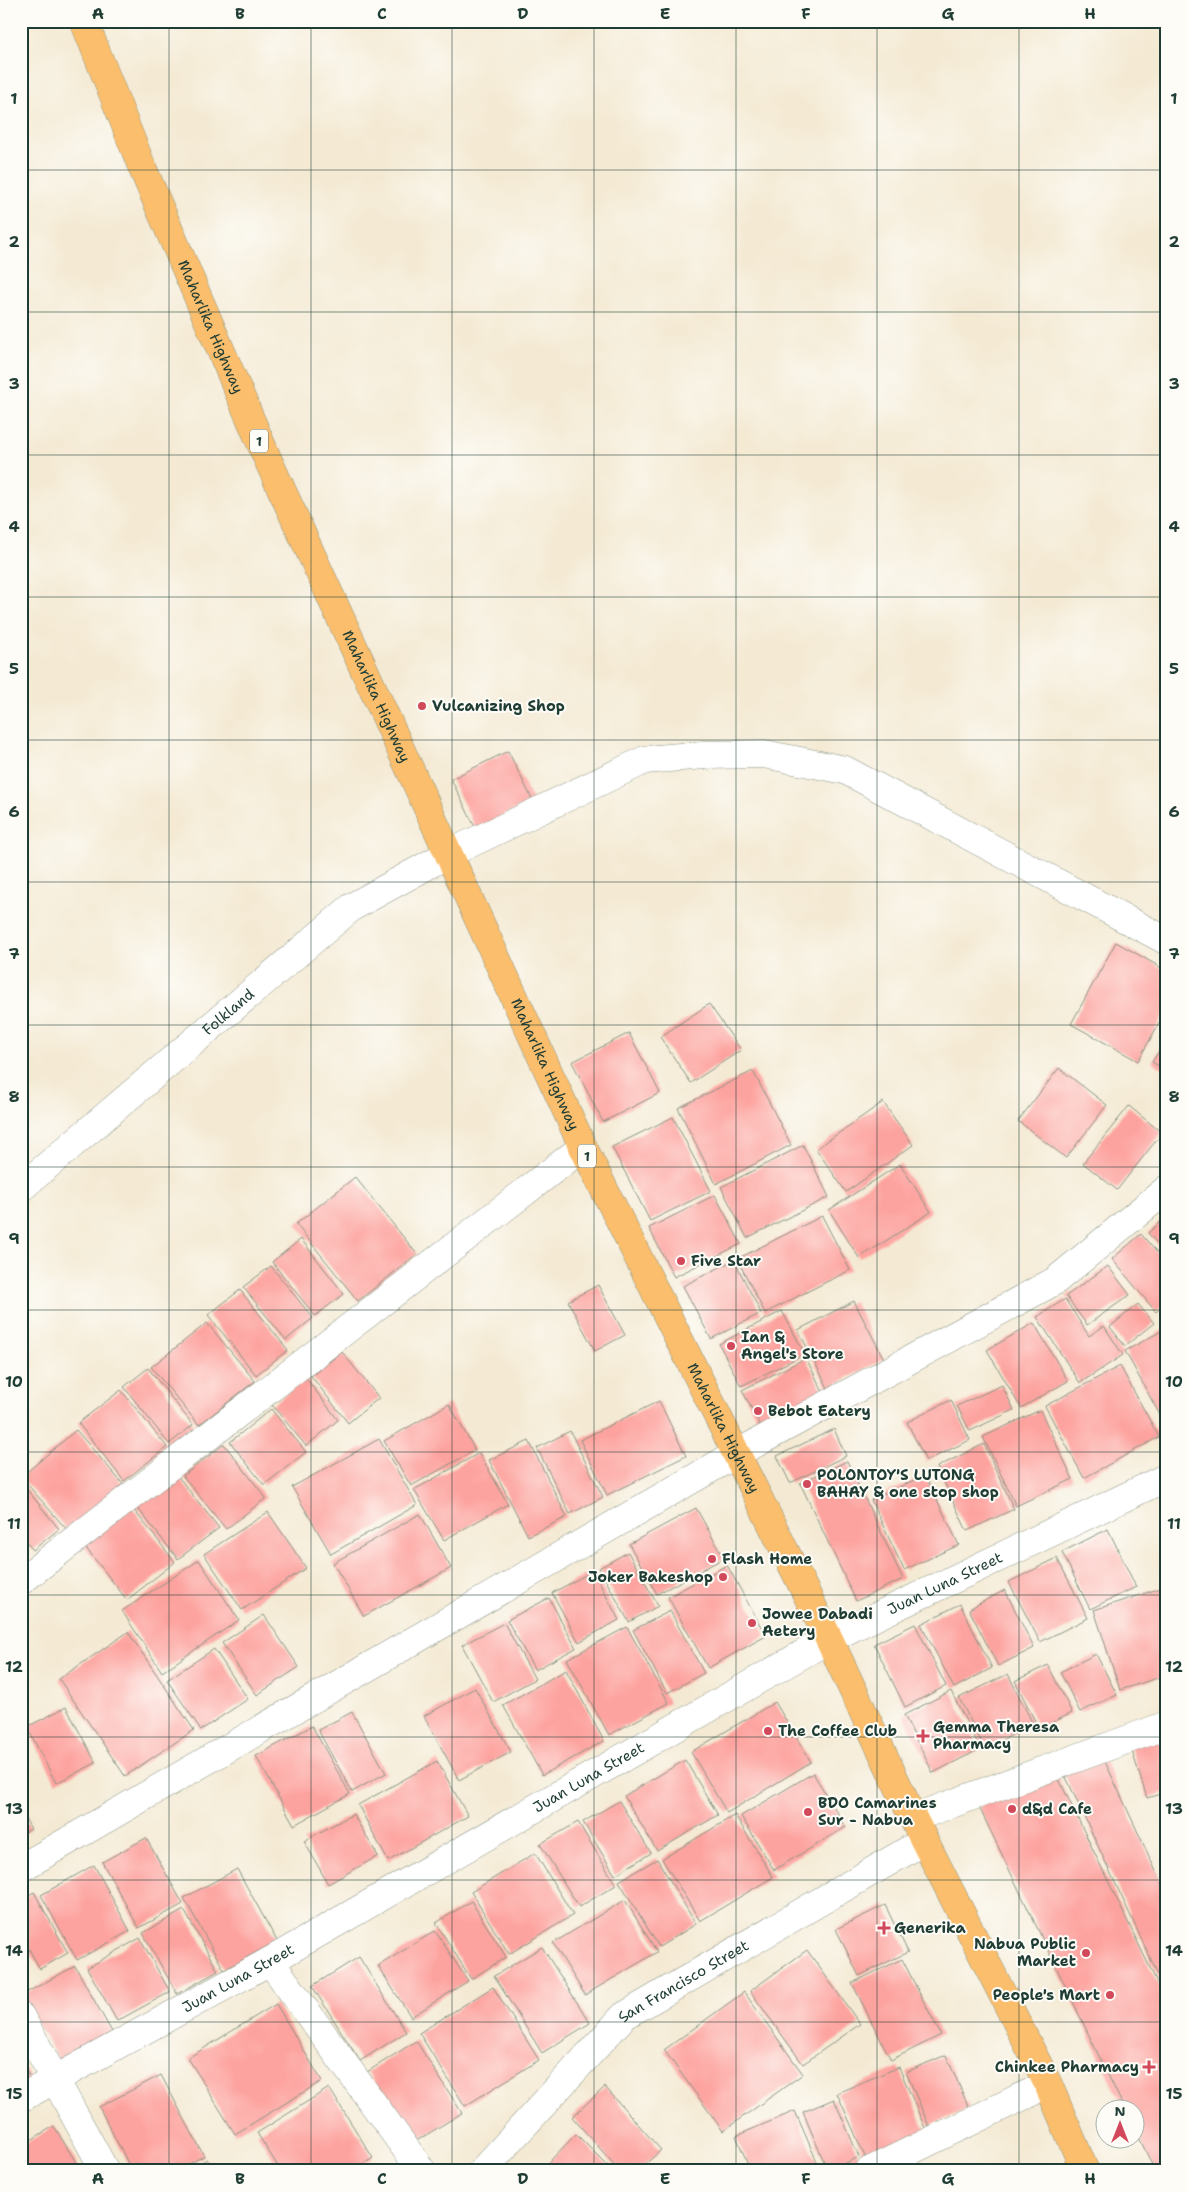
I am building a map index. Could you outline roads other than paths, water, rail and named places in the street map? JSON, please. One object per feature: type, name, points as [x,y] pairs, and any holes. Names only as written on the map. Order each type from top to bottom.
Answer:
[{"type":"highway","name":"Maharlika Highway","points":[[84,21],[142,167],[268,460],[583,1147],[829,1639],[919,1829],[1048,2084],[1085,2171]]},
{"type":"street","name":"Folkland","points":[[21,1188],[352,907],[448,854],[645,760],[704,755],[764,754],[845,770],[1167,941]]},
{"type":"street","points":[[21,1581],[583,1147]]},
{"type":"street","points":[[21,1868],[736,1454],[1055,1281],[1167,1189]]},
{"type":"street","name":"Juan Luna Street","points":[[21,2098],[270,1960],[829,1639],[1167,1477]]},
{"type":"street","name":"San Francisco Street","points":[[482,2171],[624,2016],[919,1829],[1167,1725]]},
{"type":"street","points":[[270,1960],[422,2171]]},
{"type":"street","points":[[21,2017],[105,2171]]},
{"type":"street","points":[[869,2171],[1048,2084]]},
{"type":"place","name":"Vulcanizing Shop","points":[[422,706]]},
{"type":"place","name":"Five Star","points":[[681,1261]]},
{"type":"place","name":"Ian & Angel's Store","points":[[731,1346]]},
{"type":"place","name":"Bebot Eatery","points":[[758,1411]]},
{"type":"place","name":"POLONTOY'S LUTONG BAHAY & one stop shop","points":[[807,1484]]},
{"type":"place","name":"Flash Home","points":[[712,1559]]},
{"type":"place","name":"Joker Bakeshop","points":[[723,1577]]},
{"type":"place","name":"Jowee Dabadi Aetery","points":[[752,1623]]},
{"type":"place","name":"The Coffee Club","points":[[768,1731]]},
{"type":"place","name":"Gemma Theresa Pharmacy","points":[[923,1736]]},
{"type":"place","name":"d&d Cafe","points":[[1012,1809]]},
{"type":"place","name":"BDO Camarines Sur - Nabua","points":[[808,1812]]},
{"type":"place","name":"Generika","points":[[884,1928]]},
{"type":"place","name":"Nabua Public Market","points":[[1086,1953]]},
{"type":"place","name":"People's Mart","points":[[1110,1995]]},
{"type":"place","name":"Chinkee Pharmacy","points":[[1149,2067]]}]
